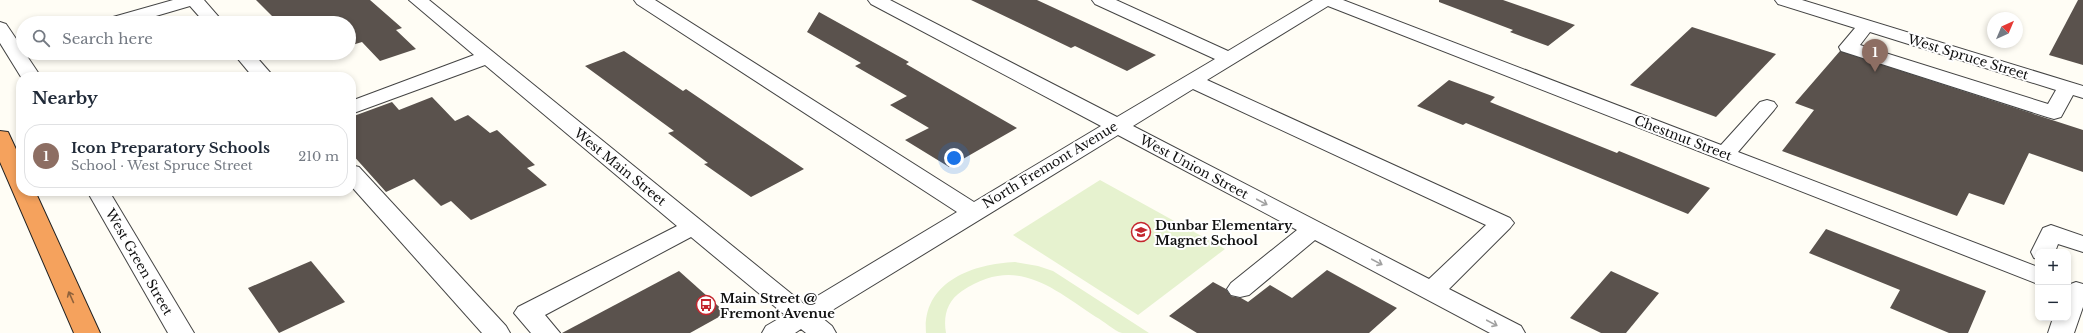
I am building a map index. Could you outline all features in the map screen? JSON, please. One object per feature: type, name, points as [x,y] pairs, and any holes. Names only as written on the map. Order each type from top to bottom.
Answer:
[{"type":"highway","points":[[0,137],[16,174]]},
{"type":"highway","points":[[26,196],[87,333]]},
{"type":"street","points":[[137,16],[193,0],[209,16]]},
{"type":"street","name":"West Main Street","points":[[418,0],[822,333]]},
{"type":"street","points":[[643,0],[973,212]]},
{"type":"street","name":"West Union Street","points":[[878,0],[1512,333]]},
{"type":"street","points":[[1101,0],[1229,58]]},
{"type":"street","name":"North Fremont Avenue","points":[[775,333],[1116,125],[1327,0]]},
{"type":"street","name":"Chestnut Street","points":[[1327,0],[1724,154],[2035,271]]},
{"type":"street","name":"West Spruce Street","points":[[1784,0],[2075,90]]},
{"type":"street","points":[[1866,26],[1848,47],[2054,113],[2075,90]]},
{"type":"street","points":[[0,28],[16,47]]},
{"type":"street","points":[[356,106],[487,57]]},
{"type":"street","points":[[23,60],[29,72]]},
{"type":"street","points":[[249,60],[260,72]]},
{"type":"street","points":[[1192,81],[1502,223],[1432,291]]},
{"type":"street","points":[[1724,154],[1767,106]]},
{"type":"street","points":[[356,178],[497,333]]},
{"type":"street","name":"West Green Street","points":[[101,196],[181,333]]},
{"type":"street","points":[[547,333],[527,313],[693,226]]},
{"type":"street","points":[[1240,289],[1314,230]]},
{"type":"street","points":[[2044,249],[2052,233],[2083,244]]},
{"type":"street","points":[[2061,333],[2065,321]]},
{"type":"green space","points":[[1100,180],[1225,249],[1138,315],[1013,235]]},
{"type":"green space","points":[[1015,262],[1038,266],[1053,271],[1149,333],[1119,332],[1048,286],[1032,279],[1016,275],[999,276],[981,281],[962,291],[953,299],[947,309],[945,321],[946,333],[926,333],[927,315],[932,301],[941,289],[953,279],[982,267]]},
{"type":"building","points":[[256,0],[370,0],[402,28],[396,30],[416,49],[380,61],[362,42],[356,44],[356,16],[272,16]]},
{"type":"building","points":[[971,0],[1037,0],[1156,55],[1127,71],[1075,46],[1071,48]]},
{"type":"building","points":[[1439,0],[1503,0],[1575,25],[1548,46],[1510,32],[1513,30],[1439,2]]},
{"type":"building","points":[[2078,0],[2083,0],[2083,65],[2049,55]]},
{"type":"building","points":[[819,12],[909,62],[906,64],[1017,128],[949,167],[905,140],[929,128],[890,105],[907,96],[855,66],[861,63],[807,32]]},
{"type":"building","points":[[1692,27],[1776,54],[1716,117],[1630,85]]},
{"type":"building","points":[[624,51],[683,91],[686,89],[804,169],[751,197],[704,164],[708,163],[668,133],[674,131],[585,66]]},
{"type":"building","points":[[1840,51],[2083,130],[2083,172],[2029,153],[2004,205],[1969,193],[1957,216],[1782,151],[1814,110],[1795,103]]},
{"type":"building","points":[[1449,80],[1495,97],[1490,102],[1617,153],[1619,151],[1710,188],[1688,214],[1466,123],[1463,125],[1417,106]]},
{"type":"building","points":[[432,97],[455,121],[468,115],[490,133],[497,130],[535,165],[527,168],[547,185],[471,220],[451,201],[441,206],[414,179],[386,192],[356,159],[356,115],[392,102],[399,110]]},
{"type":"building","points":[[1826,229],[1986,291],[1968,333],[1949,333],[1890,308],[1900,290],[1809,253]]},
{"type":"building","points":[[311,261],[345,302],[279,333],[248,288]]},
{"type":"building","points":[[1327,270],[1397,308],[1369,333],[1197,333],[1169,316],[1213,282],[1226,289],[1231,296],[1241,298],[1248,302],[1270,285],[1292,298]]},
{"type":"building","points":[[679,271],[726,313],[690,333],[562,333]]},
{"type":"building","points":[[1611,271],[1659,293],[1626,333],[1601,333],[1570,318]]},
{"type":"place","name":"Icon Preparatory Schools","points":[[1875,72]]},
{"type":"place","name":"Dunbar Elementary Magnet School","points":[[1141,232]]},
{"type":"place","name":"Main Street @ Fremont Avenue","points":[[706,305]]}]
